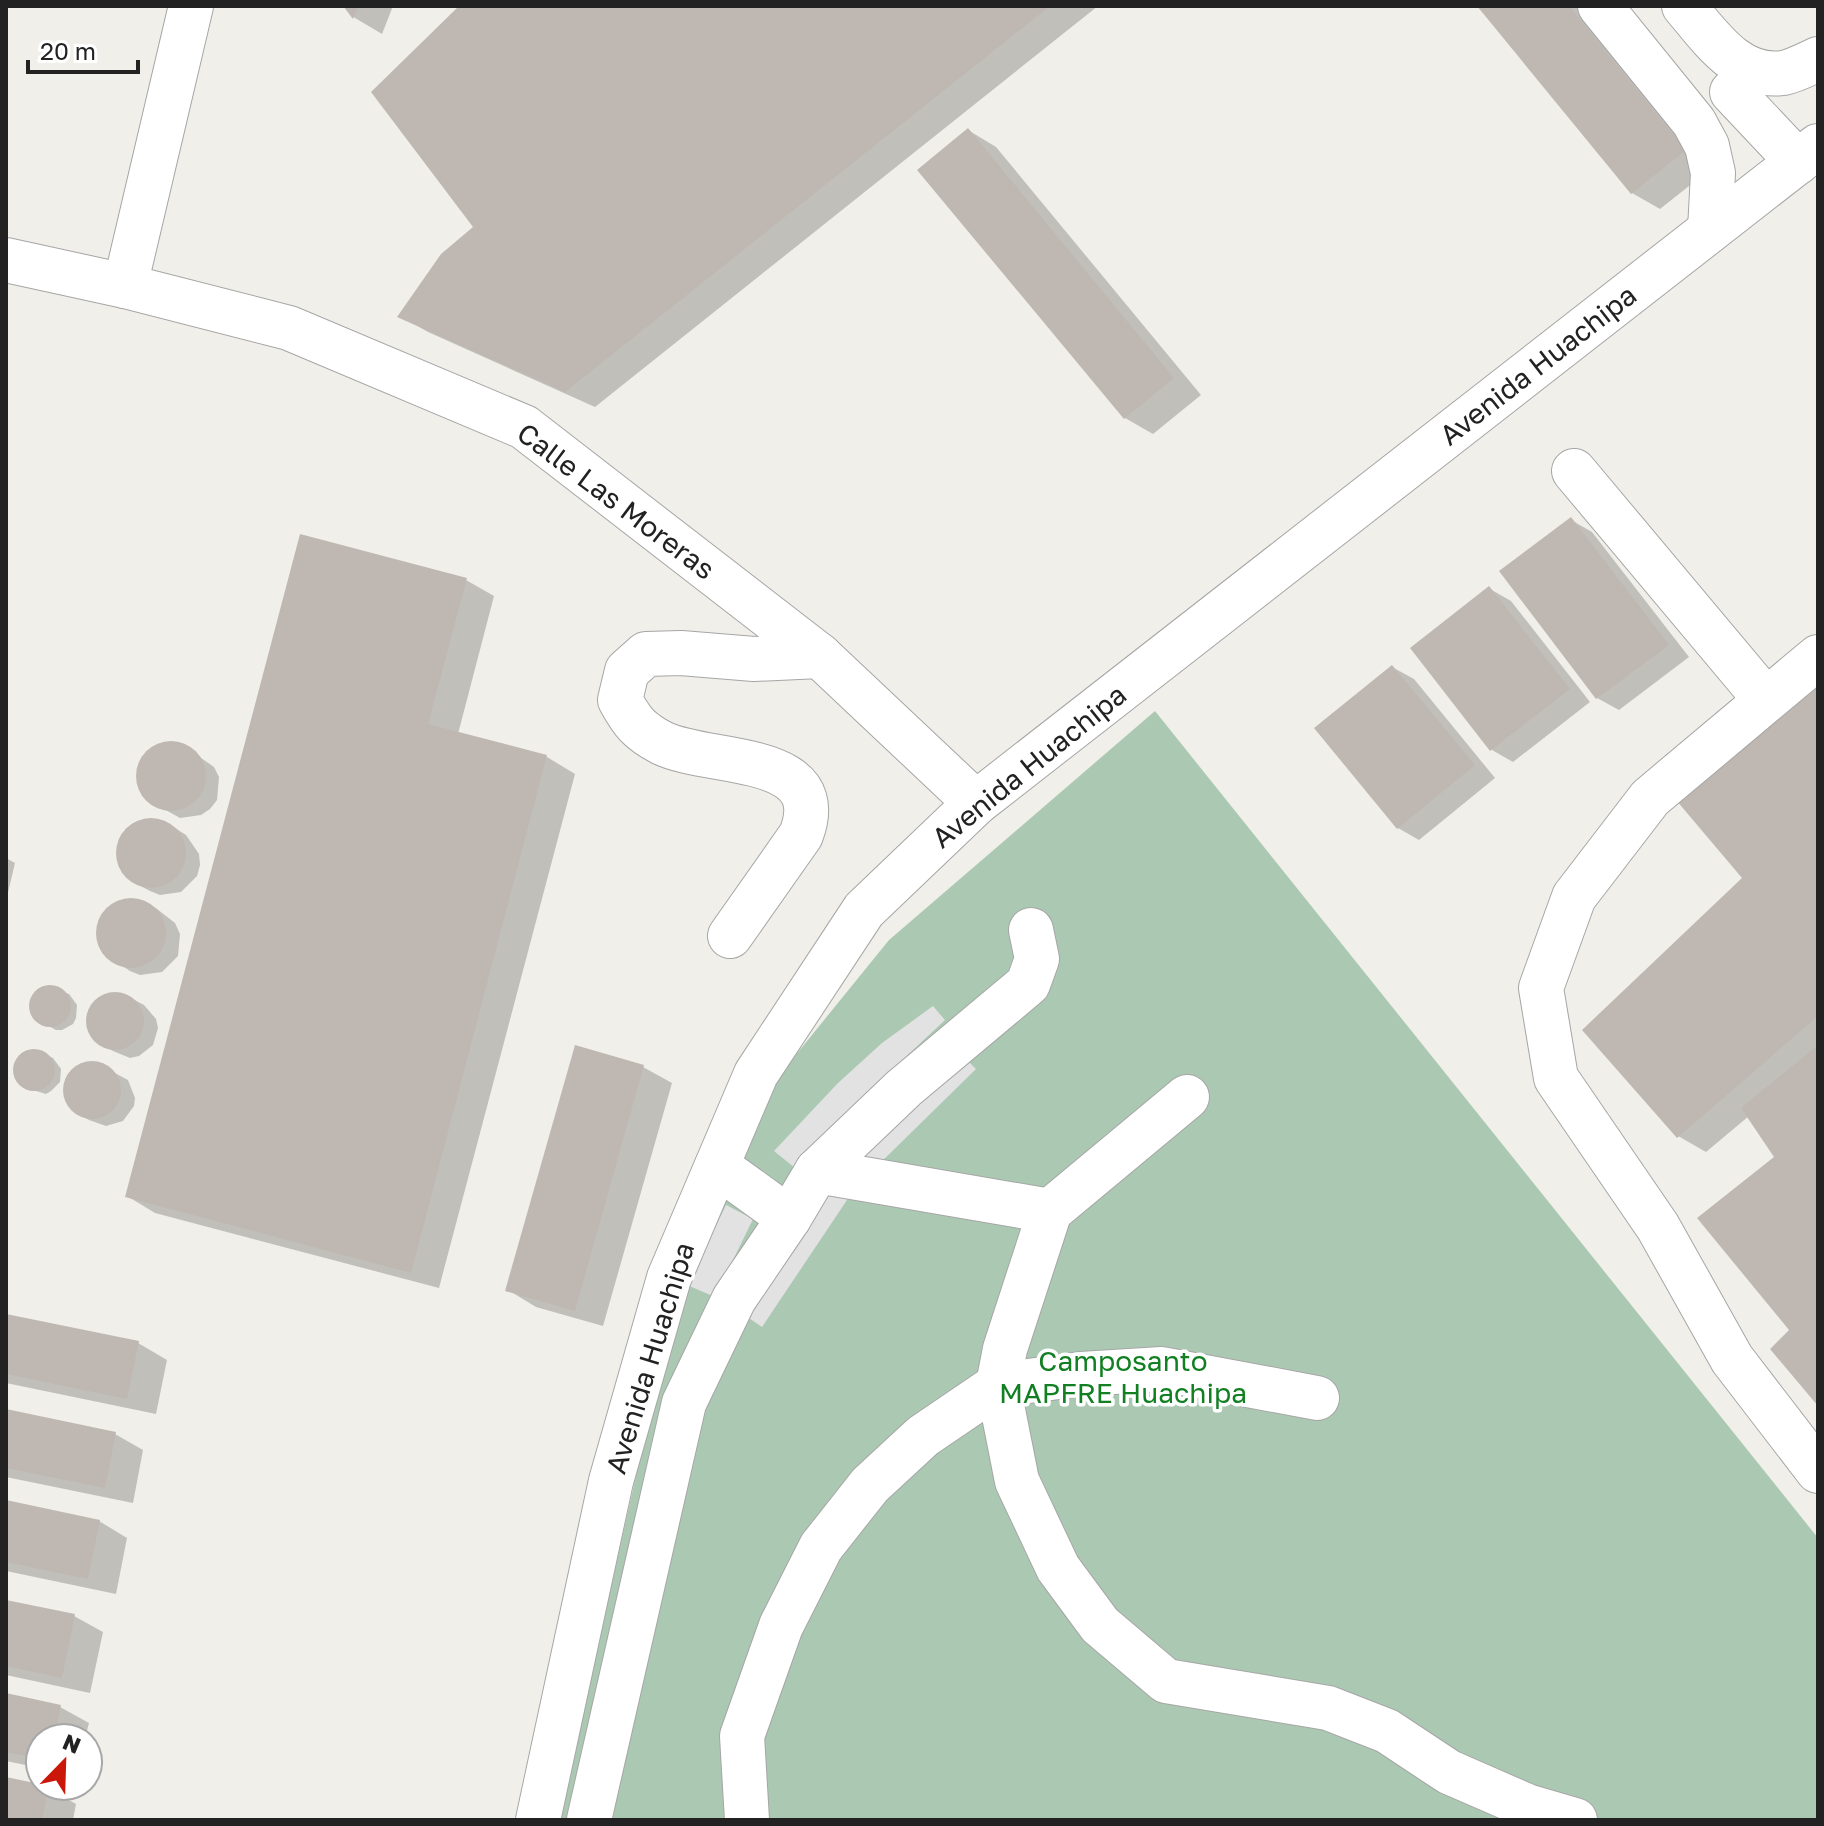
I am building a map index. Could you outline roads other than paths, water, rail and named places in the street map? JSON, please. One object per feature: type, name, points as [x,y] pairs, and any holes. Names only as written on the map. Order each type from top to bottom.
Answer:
[{"type":"street","points":[[125,286],[191,6]]},
{"type":"street","points":[[1600,6],[1694,122],[1707,146],[1713,173],[1710,230]]},
{"type":"street","points":[[1684,6],[1723,52],[1742,66],[1745,82],[1808,154]]},
{"type":"street","points":[[1694,122],[1745,82],[1784,73],[1818,59]]},
{"type":"street","name":"Avenida Huachipa","points":[[538,1820],[611,1481],[669,1278],[756,1074],[864,910],[976,803],[1808,154]]},
{"type":"street","name":"Calle Las Moreras","points":[[6,260],[125,286],[289,328],[524,427],[820,656],[976,803]]},
{"type":"street","points":[[1574,471],[1766,700]]},
{"type":"street","points":[[730,936],[801,835],[808,816],[806,795],[793,779],[768,769],[664,744],[634,725],[620,700],[627,671],[646,654],[681,653],[754,659],[820,656]]},
{"type":"street","points":[[1818,657],[1650,798],[1574,897],[1541,988],[1556,1078],[1658,1227],[1732,1359],[1818,1471]]},
{"type":"street","points":[[589,1820],[684,1403],[734,1299],[817,1171],[904,1088],[1028,984],[1037,959],[1031,930]]},
{"type":"street","points":[[1187,1097],[1050,1211],[1005,1349],[998,1385],[1017,1481],[1058,1568],[1100,1625],[1166,1681],[1328,1708],[1387,1731],[1449,1772],[1527,1806],[1575,1820]]},
{"type":"street","points":[[717,1166],[789,1218]]},
{"type":"street","points":[[817,1171],[1050,1211]]},
{"type":"street","points":[[747,1820],[742,1736],[781,1626],[821,1547],[870,1485],[923,1436],[998,1385],[1081,1374],[1162,1369],[1317,1398]]},
{"type":"park label","name":"Camposanto MAPFRE Huachipa","points":[[1123,1377]]}]
